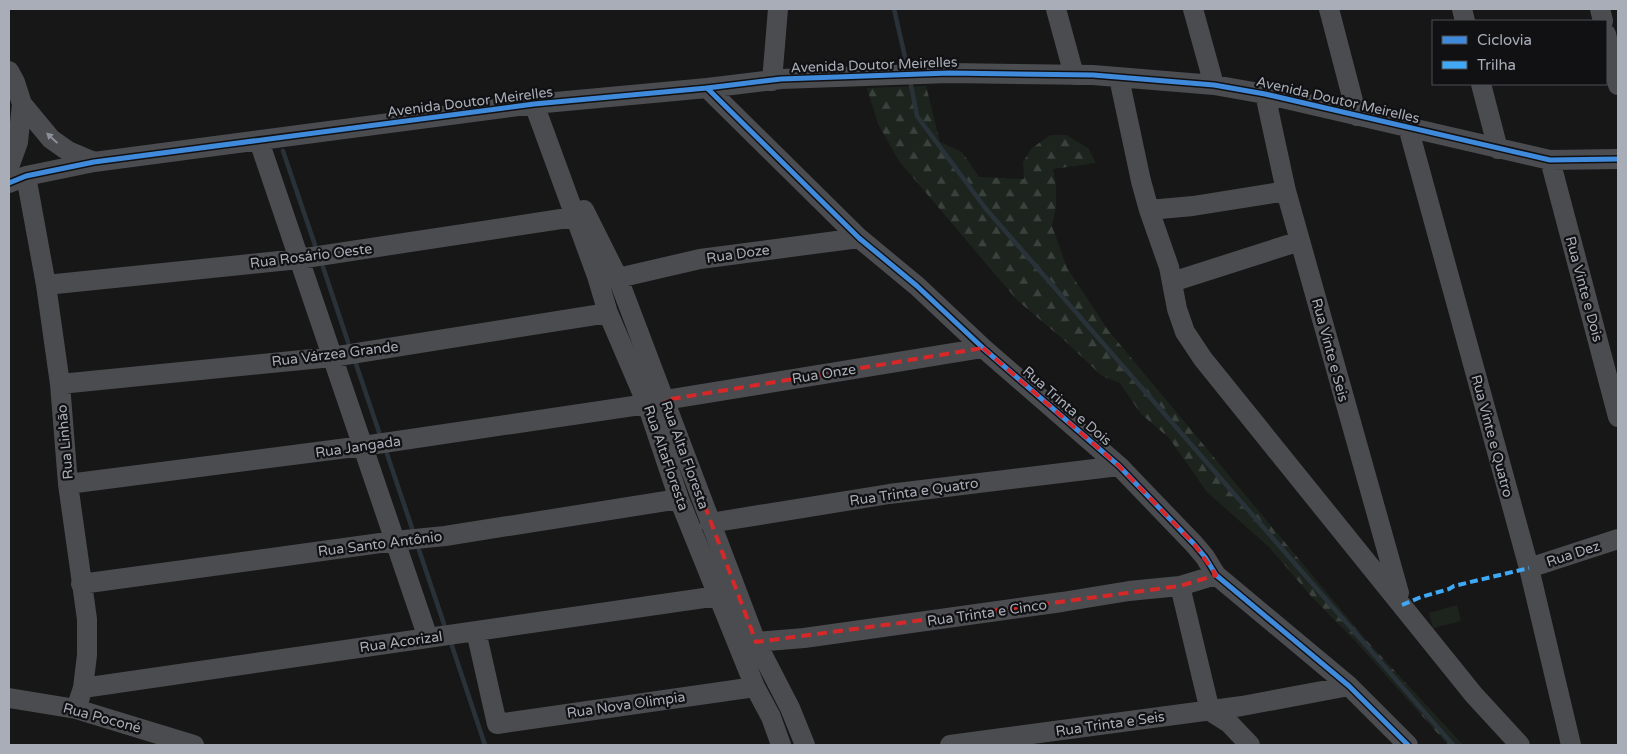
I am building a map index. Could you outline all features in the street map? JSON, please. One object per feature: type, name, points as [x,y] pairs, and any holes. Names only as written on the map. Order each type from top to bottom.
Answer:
[{"type":"street","points":[[772,80],[778,9]]},
{"type":"street","points":[[1056,9],[1074,75]]},
{"type":"street","points":[[1193,9],[1214,85]]},
{"type":"street","points":[[1329,9],[1357,116]]},
{"type":"street","points":[[1607,38],[1618,85]]},
{"type":"street","points":[[9,71],[15,82],[22,104],[51,139],[68,151],[94,162]]},
{"type":"street","name":"Avenida Doutor Meirelles","points":[[14,175],[94,162],[534,104],[772,80],[949,73],[1074,75],[1214,85],[1265,94],[1550,160],[1618,159]]},
{"type":"street","points":[[1119,78],[1141,182],[1169,267],[1177,310],[1184,332],[1203,359],[1474,695],[1520,745]]},
{"type":"street","points":[[1481,85],[1498,149]]},
{"type":"street","name":"Rua Trinta e Dois","points":[[707,88],[859,238],[917,286],[983,348],[1118,466],[1206,557],[1216,575],[1349,686],[1408,745]]},
{"type":"street","name":"Rua Vinte e Seis","points":[[1265,94],[1286,191],[1402,605]]},
{"type":"street","points":[[14,175],[22,104]]},
{"type":"street","name":"Rua AltaFloresta","points":[[534,104],[597,276],[608,313],[656,402],[679,500],[755,687],[771,717],[781,745]]},
{"type":"street","name":"Rua Vinte e Quatro","points":[[1408,128],[1529,568],[1571,745]]},
{"type":"street","points":[[259,141],[428,638]]},
{"type":"street","name":"Rua Vinte e Dois","points":[[1550,160],[1618,417]]},
{"type":"street","name":"Rua Alta Floresta","points":[[557,168],[577,196],[618,278],[656,402],[710,523],[756,642],[790,708],[805,745]]},
{"type":"street","name":"Rua Linhão","points":[[14,175],[46,285],[60,384],[68,484],[87,619],[87,655],[83,688],[76,709]]},
{"type":"street","points":[[1149,210],[1193,206],[1286,191]]},
{"type":"street","name":"Rua Rosário Oeste","points":[[46,285],[299,259],[574,217]]},
{"type":"street","name":"Rua Doze","points":[[618,278],[700,259],[859,238]]},
{"type":"street","points":[[1172,282],[1300,241]]},
{"type":"street","name":"Rua Várzea Grande","points":[[60,384],[332,356],[608,313]]},
{"type":"street","name":"Rua Onze","points":[[656,402],[983,348]]},
{"type":"street","name":"Rua Jangada","points":[[68,484],[363,446],[656,402]]},
{"type":"street","name":"Rua Trinta e Quatro","points":[[710,523],[889,494],[1118,466]]},
{"type":"street","name":"Rua Santo Antônio","points":[[81,584],[395,541],[445,536],[679,500]]},
{"type":"street","name":"Rua Dez","points":[[1529,568],[1618,539]]},
{"type":"street","name":"Rua Trinta e Cinco","points":[[756,642],[814,636],[1129,591],[1180,586],[1216,575]]},
{"type":"street","points":[[1180,586],[1210,711],[1228,724],[1250,745]]},
{"type":"street","name":"Rua Acorizal","points":[[83,688],[718,596]]},
{"type":"street","name":"Rua Nova Olimpia","points":[[476,631],[497,724],[755,687]]},
{"type":"street","points":[[1210,711],[1349,686]]},
{"type":"street","name":"Rua Poconé","points":[[9,698],[76,709],[190,744]]},
{"type":"street","points":[[771,717],[790,708]]},
{"type":"street","name":"Rua Trinta e Seis","points":[[950,745],[1210,711]]},
{"type":"highlighted area","points":[[983,348],[1119,466],[1194,544],[1216,575],[1180,586],[756,642],[665,400]]},
{"type":"green space","points":[[926,86],[940,142],[962,152],[979,177],[1024,179],[1023,162],[1031,149],[1050,135],[1066,135],[1088,148],[1096,163],[1053,169],[1056,187],[1056,206],[1052,226],[1067,268],[1108,330],[1367,641],[1463,745],[1448,745],[1358,644],[1310,595],[1270,548],[1207,492],[1169,438],[1141,414],[1120,383],[1102,376],[1017,300],[899,161],[878,124],[867,88]]},
{"type":"green space","points":[[1457,605],[1461,621],[1433,628],[1429,613]]},
{"type":"waterway","points":[[894,9],[908,70]]},
{"type":"waterway","points":[[910,80],[917,116],[986,209],[1453,745]]},
{"type":"waterway","points":[[283,151],[315,245]]},
{"type":"waterway","points":[[323,267],[348,342]]},
{"type":"waterway","points":[[356,364],[379,432]]},
{"type":"waterway","points":[[387,454],[412,528]]},
{"type":"waterway","points":[[419,550],[444,624]]},
{"type":"waterway","points":[[452,646],[485,745]]},
{"type":"marked path","points":[[1402,605],[1454,586],[1529,568]]},
{"type":"cycle path","points":[[9,183],[26,176],[94,162],[534,104],[707,88],[781,79],[949,73],[1093,75],[1214,85],[1265,94],[1550,160],[1618,159]]},
{"type":"cycle path","points":[[707,88],[859,238],[917,286],[983,348],[1119,466],[1194,544],[1216,575],[1349,686],[1408,745]]}]
